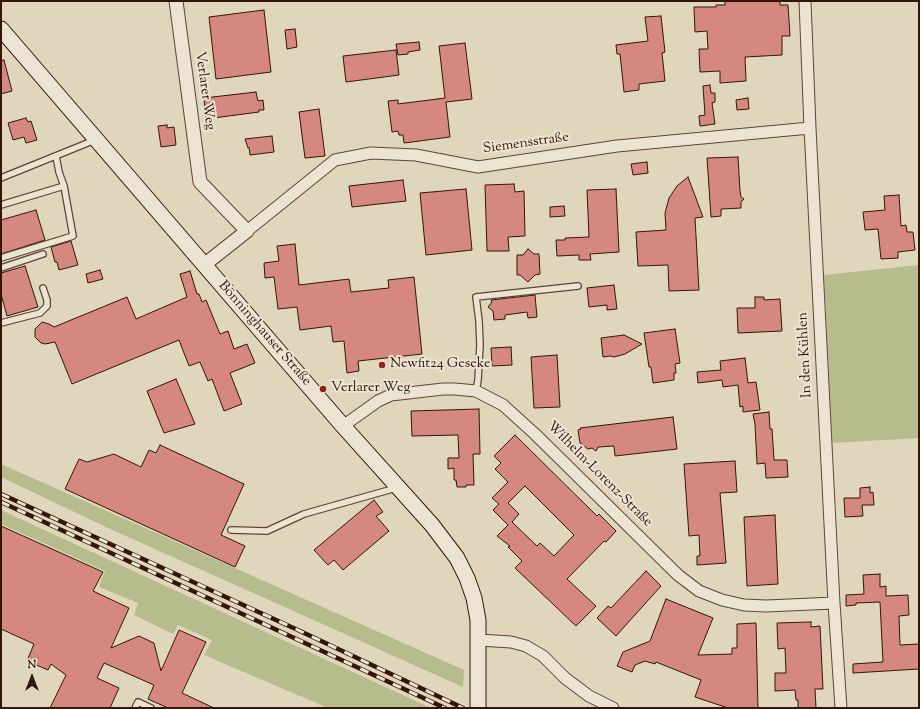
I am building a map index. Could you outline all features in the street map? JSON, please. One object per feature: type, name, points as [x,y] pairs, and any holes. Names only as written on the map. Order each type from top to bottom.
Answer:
[{"type":"main road","name":"Bönninghauser Straße","points":[[1,29],[343,426],[432,525],[457,558],[467,578],[474,598],[478,620],[478,708]]},
{"type":"street","name":"Verlarer Weg","points":[[176,1],[200,182],[247,231]]},
{"type":"street","name":"In den Kühlen","points":[[805,1],[834,603],[841,708]]},
{"type":"street","name":"Siemensstraße","points":[[247,231],[335,160],[371,152],[416,155],[478,166],[617,146],[810,128]]},
{"type":"street","points":[[204,265],[247,231]]},
{"type":"street","name":"Wilhelm-Lorenz-Straße","points":[[343,426],[378,401],[392,396],[443,389],[476,391],[503,405],[535,434],[678,575],[699,591],[722,600],[744,605],[766,606],[834,603]]},
{"type":"street","points":[[479,640],[511,642],[526,646],[543,656],[566,678],[589,696],[613,708]]},
{"type":"lane","points":[[1,178],[96,139]]},
{"type":"lane","points":[[1,258],[73,236],[64,186],[59,172],[56,156]]},
{"type":"lane","points":[[1,205],[64,186]]},
{"type":"lane","points":[[1,268],[43,254]]},
{"type":"lane","points":[[476,391],[480,345],[476,297],[578,286]]},
{"type":"lane","points":[[1,322],[40,313],[47,306],[47,300],[43,288]]},
{"type":"lane","points":[[232,530],[266,531],[304,514],[399,488]]},
{"type":"lane","points":[[135,708],[138,702],[151,708]]},
{"type":"green space","points":[[919,265],[919,438],[832,443],[824,275]]},
{"type":"green space","points":[[1,464],[464,670],[463,687],[108,528],[1,477]]},
{"type":"green space","points":[[1,510],[431,708],[328,708],[204,655],[212,640],[178,625],[173,634],[134,615],[138,603],[99,587],[105,571],[1,524]]},
{"type":"building","points":[[725,1],[780,1],[780,5],[788,5],[790,36],[782,36],[782,55],[745,57],[746,81],[720,83],[720,71],[700,72],[699,49],[708,49],[707,31],[695,32],[694,7],[716,7],[716,5],[725,5]]},
{"type":"building","points":[[264,10],[271,72],[216,79],[209,17]]},
{"type":"building","points":[[661,16],[665,52],[662,53],[665,81],[639,84],[639,90],[624,92],[620,54],[617,54],[616,45],[648,41],[645,17]]},
{"type":"building","points":[[295,29],[297,47],[287,49],[285,30]]},
{"type":"building","points":[[419,42],[420,50],[408,52],[408,54],[398,55],[396,44]]},
{"type":"building","points":[[465,43],[472,99],[446,102],[450,137],[404,143],[403,135],[399,135],[398,131],[392,132],[388,101],[398,100],[398,104],[445,98],[439,46]]},
{"type":"building","points":[[396,50],[399,75],[346,82],[343,56]]},
{"type":"building","points":[[4,60],[12,91],[1,94],[1,61]]},
{"type":"building","points":[[710,85],[711,93],[715,93],[715,102],[712,103],[715,124],[700,126],[699,116],[705,115],[703,86]]},
{"type":"building","points":[[256,92],[258,101],[263,100],[264,110],[259,110],[259,112],[206,119],[204,98]]},
{"type":"building","points":[[748,98],[749,109],[737,110],[736,100]]},
{"type":"building","points":[[319,109],[325,156],[305,158],[299,112]]},
{"type":"building","points":[[26,118],[28,122],[31,121],[37,140],[26,143],[24,137],[13,140],[8,123]]},
{"type":"building","points":[[167,125],[167,128],[174,127],[176,145],[161,147],[158,126]]},
{"type":"building","points":[[272,136],[274,152],[250,155],[249,147],[248,148],[245,139]]},
{"type":"building","points":[[738,157],[740,191],[741,197],[744,199],[741,202],[741,208],[721,209],[721,216],[711,217],[707,158]]},
{"type":"building","points":[[647,162],[648,173],[633,175],[631,164]]},
{"type":"building","points":[[688,177],[703,217],[695,218],[699,290],[669,291],[668,265],[638,266],[636,232],[666,230],[665,213],[669,198],[677,186]]},
{"type":"building","points":[[403,180],[406,201],[352,207],[349,186]]},
{"type":"building","points":[[514,184],[515,192],[524,191],[525,236],[508,237],[509,251],[487,251],[485,185]]},
{"type":"building","points":[[466,189],[472,250],[426,255],[420,193]]},
{"type":"building","points":[[616,189],[619,252],[590,254],[591,260],[579,260],[579,255],[557,256],[556,240],[589,237],[587,190]]},
{"type":"building","points":[[899,195],[901,226],[906,225],[907,232],[913,232],[915,250],[898,252],[898,258],[881,259],[878,229],[865,230],[863,212],[885,210],[884,196]]},
{"type":"building","points":[[564,206],[565,216],[550,217],[550,207]]},
{"type":"building","points":[[36,210],[45,240],[1,254],[1,220]]},
{"type":"building","points":[[71,241],[78,265],[59,270],[51,247]]},
{"type":"building","points":[[295,244],[299,285],[349,279],[351,292],[389,288],[388,280],[414,277],[422,354],[358,361],[359,371],[347,373],[344,341],[333,342],[331,326],[300,330],[297,307],[278,309],[274,277],[265,278],[264,263],[279,261],[277,246]]},
{"type":"building","points":[[528,249],[534,254],[539,254],[540,274],[535,275],[528,282],[520,275],[517,275],[517,255],[523,255]]},
{"type":"building","points":[[25,266],[38,307],[7,316],[1,294],[1,273]]},
{"type":"building","points":[[100,270],[103,279],[88,283],[86,274]]},
{"type":"building","points":[[190,271],[197,294],[199,294],[202,302],[206,300],[220,334],[228,331],[234,349],[247,344],[255,363],[230,373],[242,404],[224,411],[212,379],[208,381],[200,362],[189,366],[179,340],[72,384],[55,342],[45,344],[41,343],[35,337],[35,329],[42,322],[54,327],[127,297],[136,319],[187,297],[180,274]]},
{"type":"building","points":[[614,285],[617,309],[607,310],[607,305],[589,307],[587,288]]},
{"type":"building","points":[[535,295],[537,317],[528,318],[527,312],[505,315],[505,319],[494,320],[493,311],[488,307],[492,302],[491,300]]},
{"type":"building","points":[[755,297],[764,297],[764,300],[780,299],[782,331],[738,333],[737,308],[755,308]]},
{"type":"building","points":[[675,329],[680,363],[675,364],[676,373],[674,373],[674,380],[653,383],[644,333]]},
{"type":"building","points":[[624,335],[642,344],[625,354],[614,357],[603,357],[601,338]]},
{"type":"building","points":[[511,347],[512,365],[492,366],[491,348]]},
{"type":"building","points":[[557,355],[560,407],[534,408],[531,357]]},
{"type":"building","points":[[745,358],[748,383],[756,382],[760,410],[743,412],[743,406],[740,407],[738,385],[723,387],[722,380],[698,383],[697,372],[721,370],[720,361]]},
{"type":"building","points":[[176,379],[195,424],[164,433],[147,391]]},
{"type":"building","points":[[479,409],[480,454],[473,454],[474,485],[457,487],[456,480],[454,480],[454,468],[448,469],[448,458],[459,458],[458,435],[412,436],[411,411]]},
{"type":"building","points":[[769,412],[770,429],[772,429],[774,460],[787,460],[788,477],[766,478],[765,463],[757,464],[753,414]]},
{"type":"building","points":[[673,417],[677,449],[615,456],[614,446],[598,447],[596,451],[592,448],[588,449],[580,443],[578,430],[581,429],[580,428]]},
{"type":"building","points":[[515,435],[597,516],[599,514],[616,531],[606,542],[604,541],[567,579],[596,606],[576,626],[515,568],[522,561],[508,547],[510,546],[497,536],[508,525],[493,510],[499,504],[492,498],[508,482],[495,469],[501,463],[494,456]],"holes":[[[525,486],[574,535],[554,556],[540,543],[537,546],[512,522],[519,514],[508,503]]]},
{"type":"building","points":[[160,445],[244,484],[221,535],[245,546],[235,567],[65,489],[79,459],[87,462],[114,454],[141,467],[149,450],[156,453]]},
{"type":"building","points":[[735,461],[737,492],[720,493],[726,563],[697,565],[697,556],[700,556],[699,535],[689,536],[684,464]]},
{"type":"building","points":[[870,487],[870,493],[873,492],[874,505],[862,505],[863,516],[845,517],[844,498],[860,498],[860,488]]},
{"type":"building","points":[[374,500],[383,512],[376,516],[389,531],[343,570],[334,560],[328,565],[314,550]]},
{"type":"building","points":[[775,515],[778,584],[747,586],[744,517]]},
{"type":"building","points":[[1,526],[103,572],[93,591],[129,608],[111,648],[139,636],[154,643],[161,671],[179,630],[206,642],[182,693],[214,708],[168,708],[148,699],[154,685],[104,663],[97,678],[119,688],[110,708],[50,708],[66,675],[51,664],[48,670],[27,661],[34,644],[1,629]]},
{"type":"building","points":[[646,571],[661,586],[616,636],[597,618],[608,606],[611,608]]},
{"type":"building","points":[[880,574],[880,587],[886,586],[886,596],[908,595],[909,615],[899,616],[900,645],[919,644],[919,669],[853,673],[853,664],[883,662],[880,602],[856,603],[856,605],[846,606],[846,595],[864,594],[863,575]]},
{"type":"building","points":[[666,599],[713,618],[698,655],[732,654],[732,648],[737,648],[737,624],[756,623],[758,708],[728,708],[695,697],[701,680],[656,662],[655,664],[645,661],[635,665],[632,672],[617,666],[623,652],[650,641]]},
{"type":"building","points":[[811,622],[811,627],[820,626],[823,689],[815,689],[816,708],[798,708],[798,700],[796,700],[795,690],[775,691],[775,673],[786,673],[785,648],[778,649],[777,623]]},
{"type":"railway","points":[[1,494],[300,631],[463,708]]},
{"type":"railway","points":[[1,502],[445,708]]},
{"type":"place","name":"Newfit24 Geseke","points":[[382,365]]},
{"type":"place","name":"Verlarer Weg","points":[[323,389]]}]
